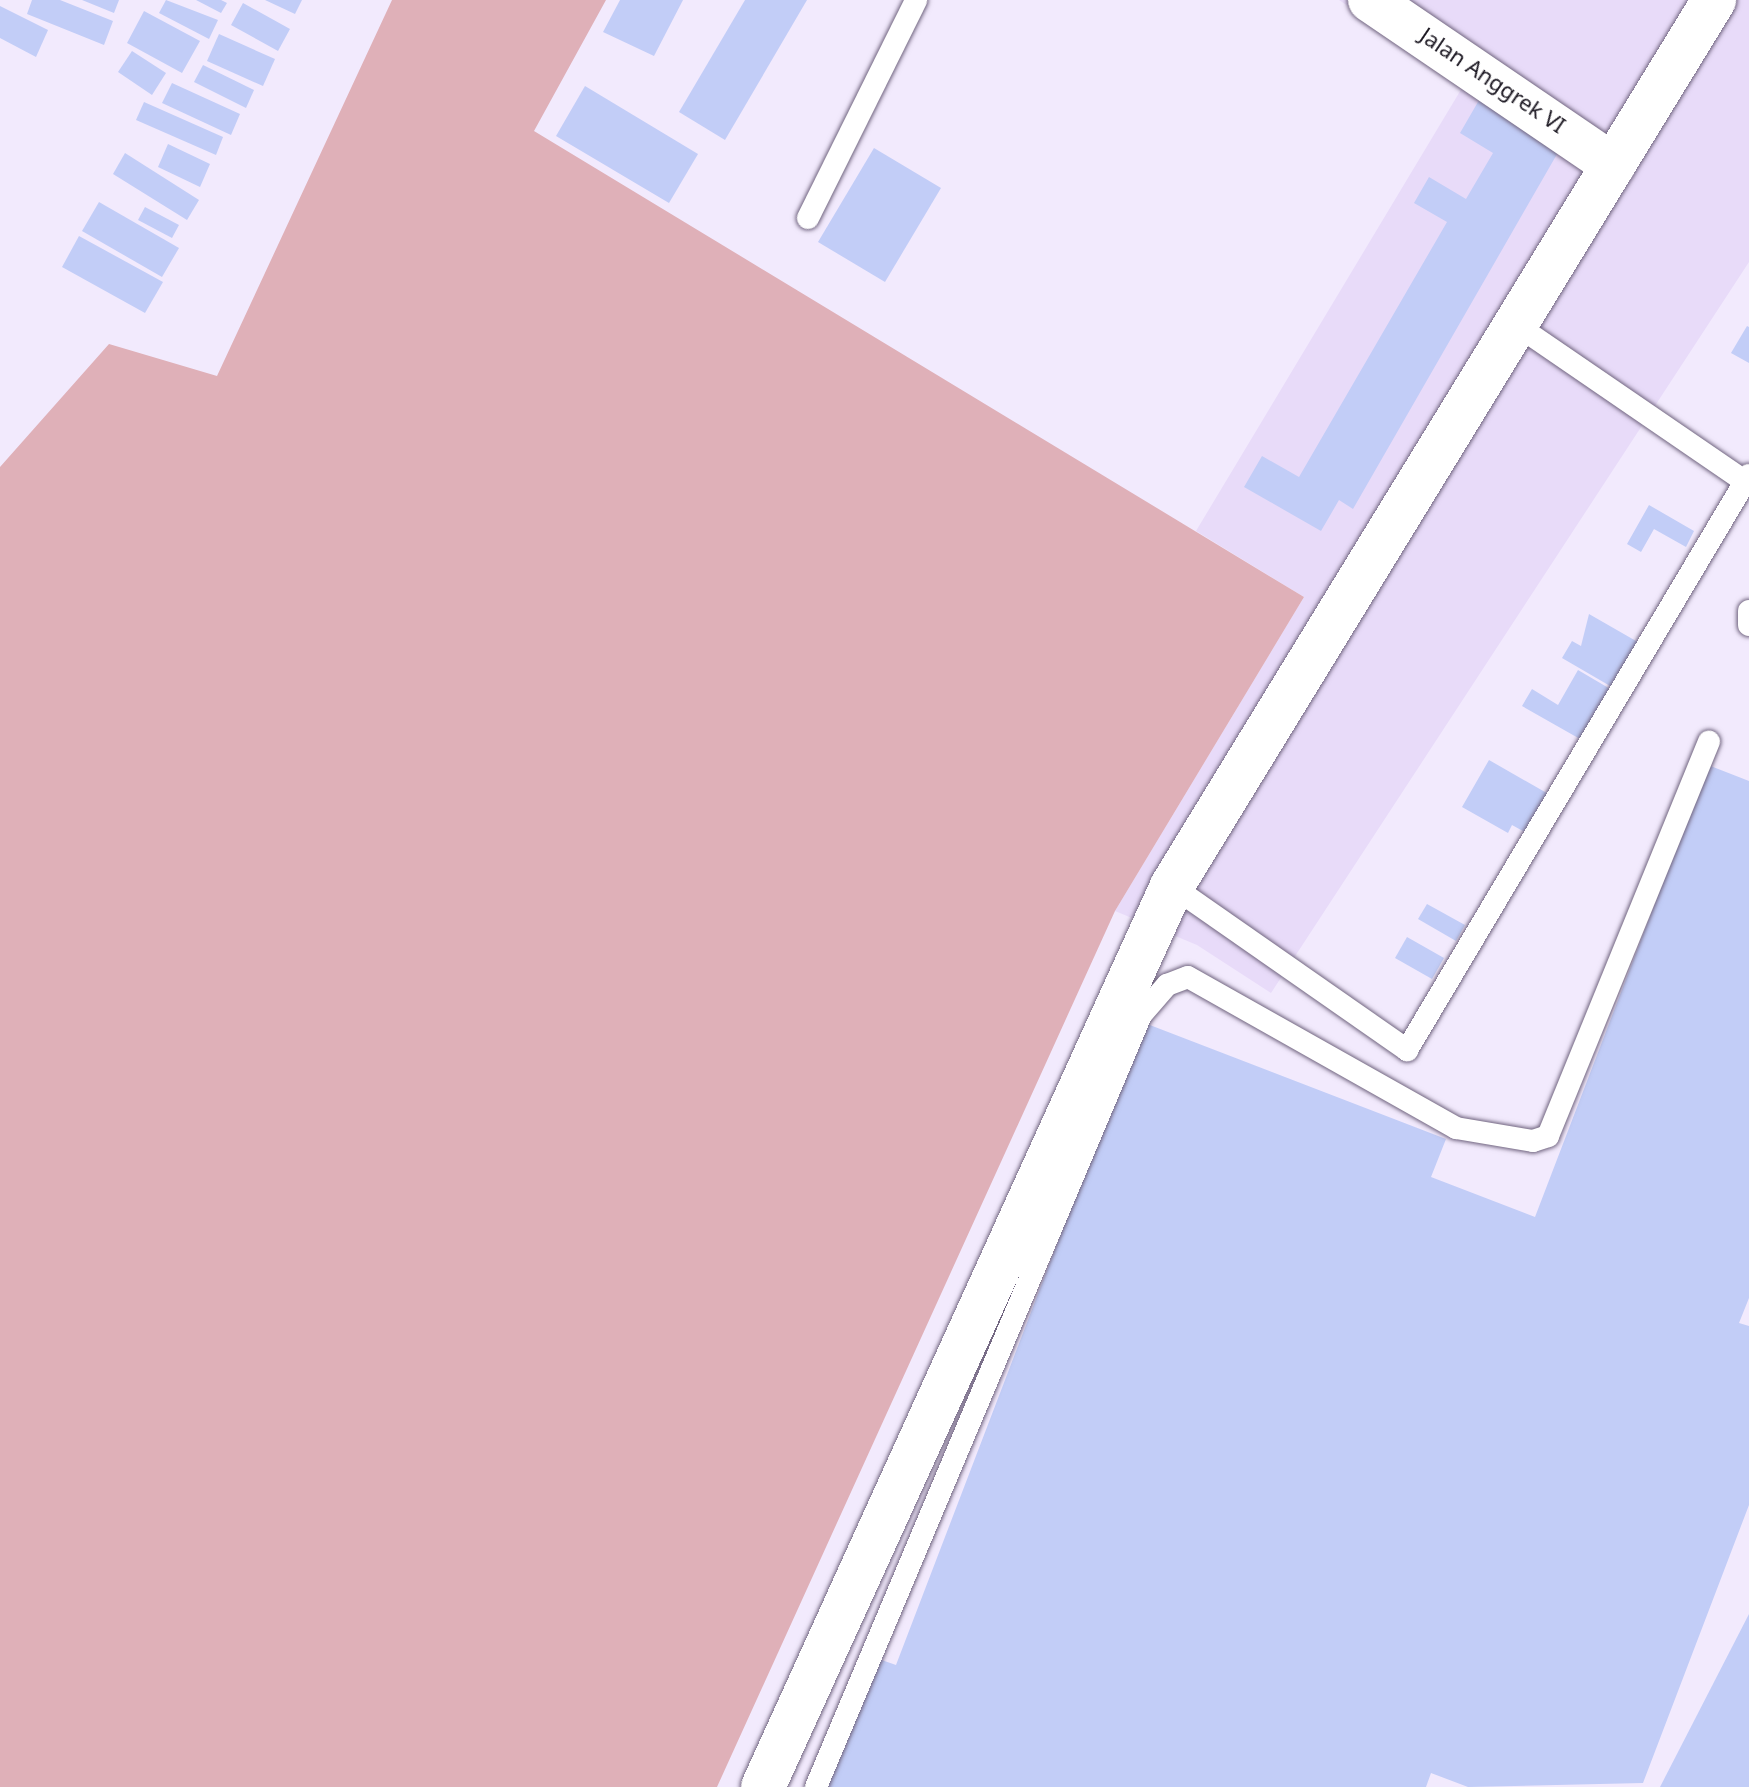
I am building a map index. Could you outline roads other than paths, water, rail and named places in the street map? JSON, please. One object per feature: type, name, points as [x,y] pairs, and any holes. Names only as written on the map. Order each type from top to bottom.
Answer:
[{"type":"street","name":"Jalan Anggrek VI","points":[[1370,0],[1613,165]]},
{"type":"street","points":[[763,1787],[1172,886],[1714,0]]},
{"type":"lane","points":[[808,218],[916,0]]},
{"type":"lane","points":[[1172,886],[1407,1050],[1747,478],[1515,324]]},
{"type":"lane","points":[[1749,611],[1749,625]]},
{"type":"lane","points":[[816,1787],[1141,1015],[1167,985],[1188,977],[1456,1128],[1533,1141],[1548,1136],[1709,742]]}]
